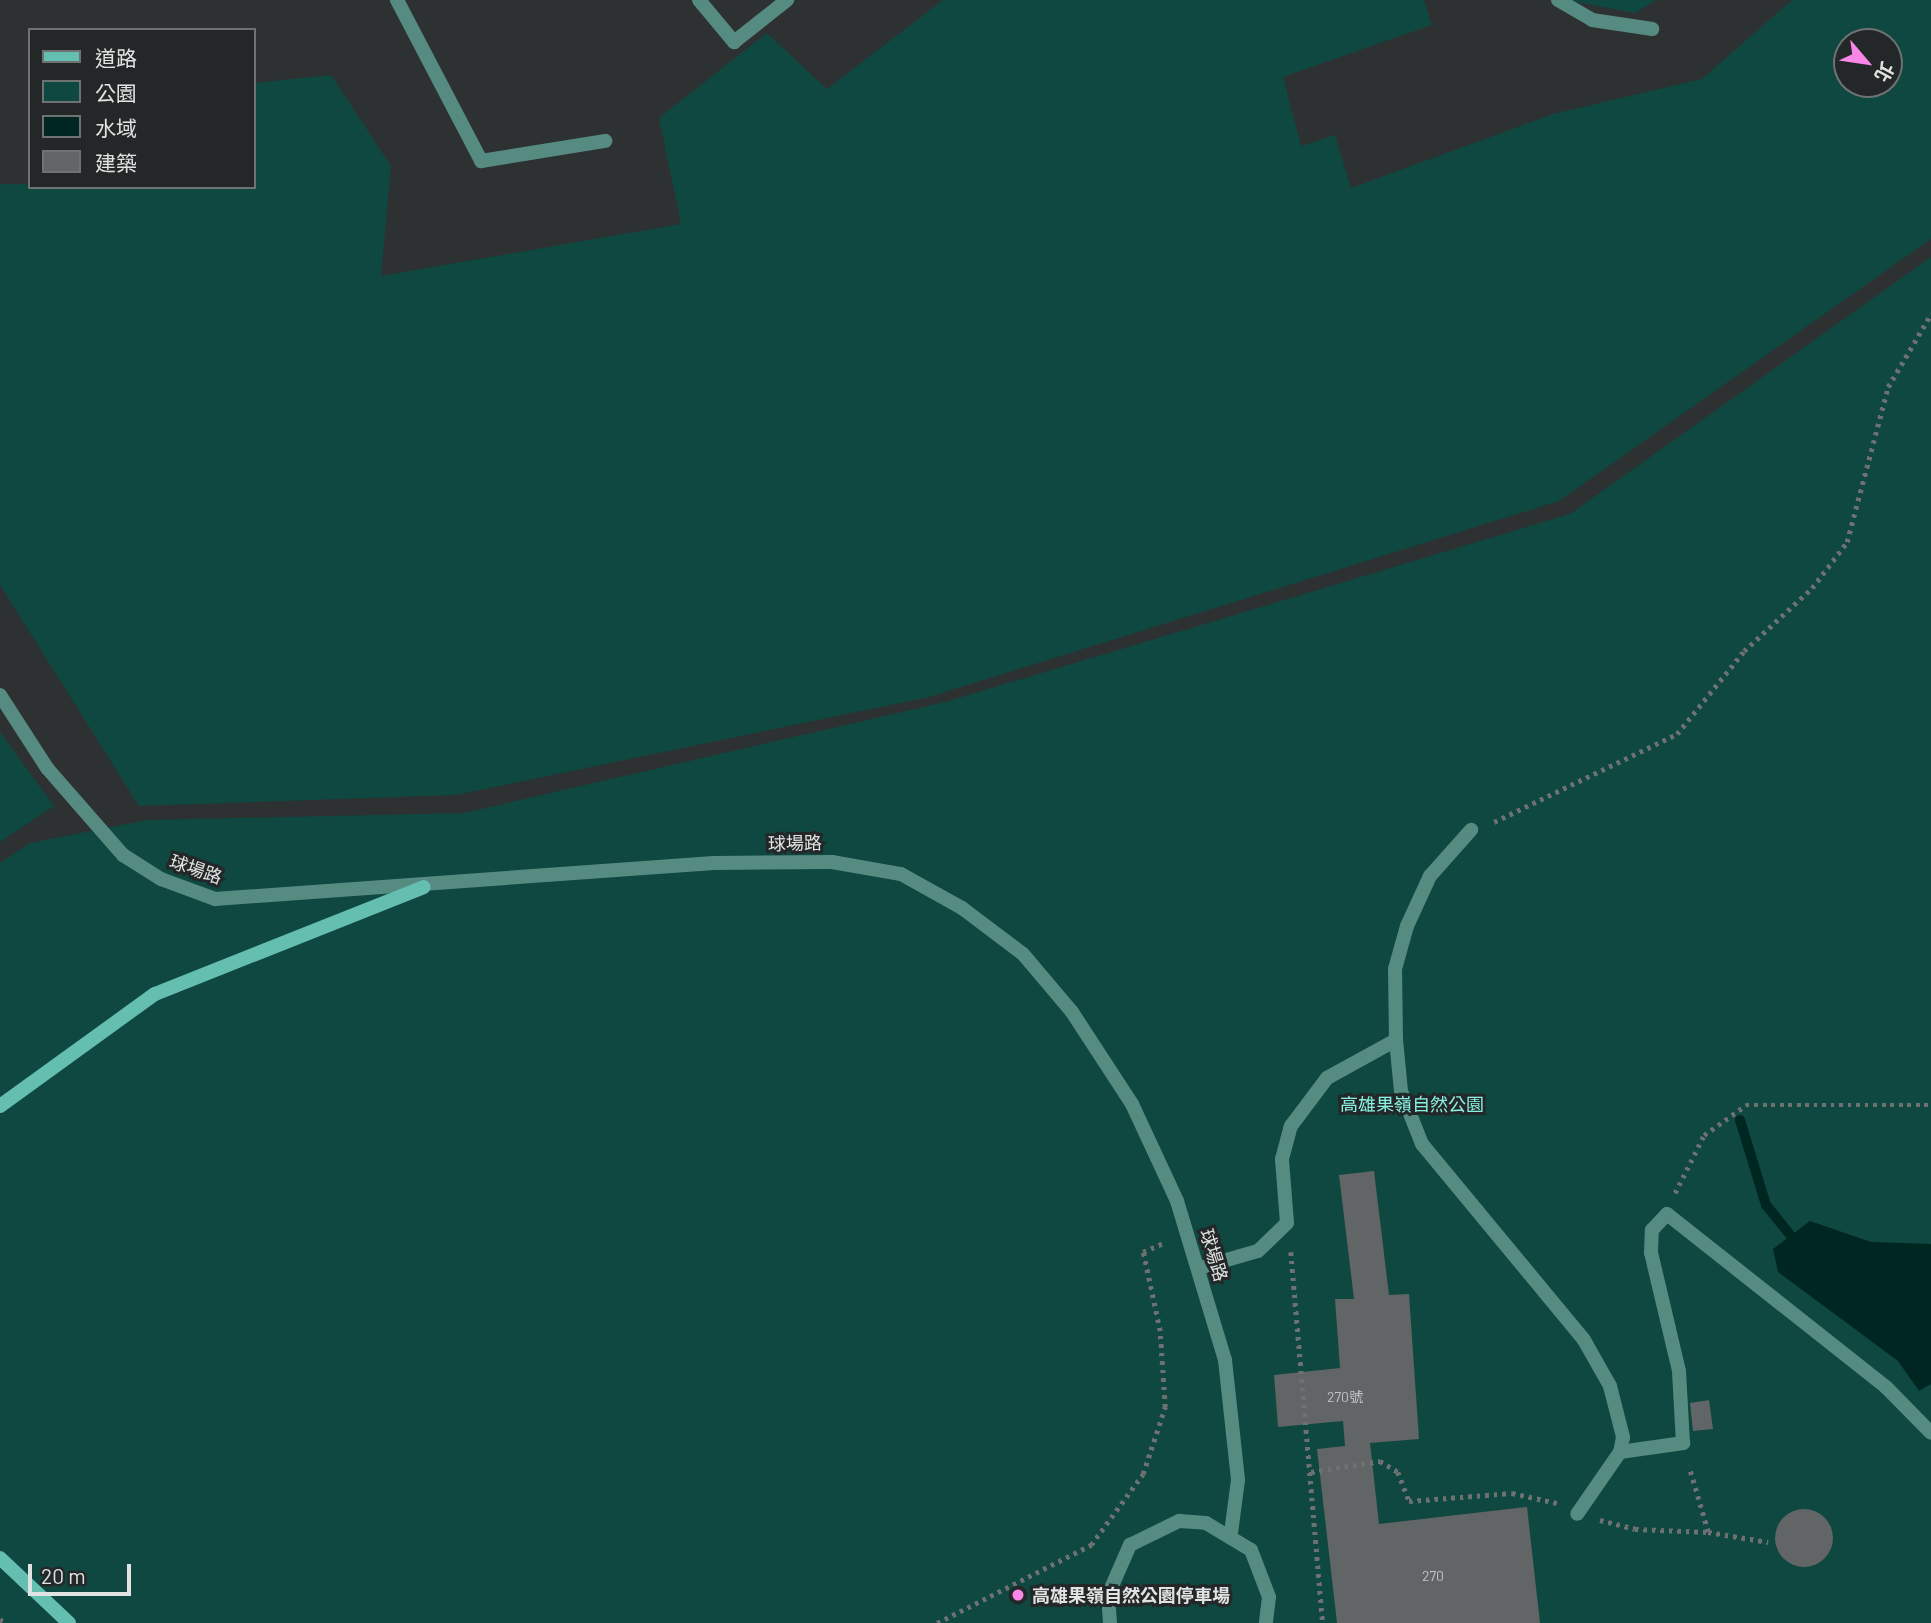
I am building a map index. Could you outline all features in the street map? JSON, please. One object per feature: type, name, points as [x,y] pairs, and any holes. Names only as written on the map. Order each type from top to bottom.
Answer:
[{"type":"street","points":[[397,0],[481,161],[605,141]]},
{"type":"street","points":[[699,0],[734,42],[787,0]]},
{"type":"street","points":[[1558,0],[1592,20],[1651,29]]},
{"type":"street","name":"球場路","points":[[0,695],[82,812],[123,855],[162,879],[215,899],[424,887],[714,863],[832,862],[901,874],[962,908],[1023,954],[1072,1012],[1132,1104],[1187,1233],[1199,1268],[1234,1420],[1238,1480],[1231,1533]]},
{"type":"street","points":[[1471,830],[1437,865],[1407,926],[1395,968],[1396,1040],[1401,1091],[1422,1144],[1584,1340],[1610,1386],[1623,1437],[1620,1452],[1577,1514]]},
{"type":"street","points":[[0,1106],[155,994],[424,887]]},
{"type":"street","points":[[1199,1268],[1258,1251],[1287,1223],[1282,1159],[1291,1126],[1326,1078],[1396,1040]]},
{"type":"street","points":[[1620,1452],[1682,1443],[1679,1371],[1651,1253],[1652,1230],[1667,1214],[1886,1387],[1931,1433]]},
{"type":"street","points":[[1110,1623],[1108,1595],[1130,1545],[1179,1521],[1231,1533],[1263,1572],[1266,1623]]},
{"type":"street","points":[[0,1558],[69,1623]]},
{"type":"path","points":[[1471,830],[1594,779],[1677,734],[1744,652],[1812,588],[1847,542],[1888,387],[1931,314]]},
{"type":"path","points":[[1667,1214],[1704,1135],[1746,1105],[1931,1105]]},
{"type":"path","points":[[1287,1223],[1323,1623]]},
{"type":"path","points":[[937,1623],[1091,1545],[1143,1474],[1165,1407],[1160,1331],[1143,1252],[1187,1233]]},
{"type":"path","points":[[1682,1443],[1708,1532]]},
{"type":"path","points":[[1311,1472],[1380,1461],[1398,1472],[1409,1501],[1543,1496],[1577,1514],[1635,1529],[1708,1532],[1768,1542]]},
{"type":"path","points":[[0,1619],[5,1623]]},
{"type":"green space","points":[[943,0],[1424,0],[1432,25],[1283,77],[1301,146],[1335,135],[1351,188],[1553,114],[1702,79],[1792,0],[1931,0],[1931,239],[1559,501],[929,697],[456,795],[139,806],[0,585],[0,184],[28,184],[28,189],[256,189],[256,83],[331,75],[391,166],[381,276],[681,224],[659,118],[767,33],[827,89]]},
{"type":"green space","points":[[1566,0],[1656,0],[1635,13]]},
{"type":"green space","name":"高雄果嶺自然公園","points":[[1931,257],[1931,1623],[0,1623],[0,863],[30,843],[147,820],[464,813],[945,702],[1570,514]]},
{"type":"green space","points":[[0,732],[54,806],[0,842]]},
{"type":"water","points":[[1810,1221],[1871,1242],[1931,1244],[1931,1384],[1919,1391],[1898,1361],[1778,1272],[1773,1249]]},
{"type":"building","points":[[1374,1171],[1389,1295],[1409,1294],[1419,1439],[1370,1443],[1379,1524],[1527,1507],[1540,1623],[1337,1623],[1317,1449],[1345,1446],[1343,1421],[1278,1427],[1274,1375],[1340,1368],[1335,1299],[1354,1299],[1339,1175]]},
{"type":"building","points":[[1709,1400],[1713,1429],[1693,1431],[1690,1403]]},
{"type":"building","points":[[1804,1509],[1820,1514],[1828,1522],[1833,1538],[1828,1554],[1820,1562],[1804,1567],[1788,1562],[1780,1554],[1775,1538],[1780,1522],[1788,1514]]},
{"type":"waterway","points":[[1740,1120],[1766,1205],[1791,1236]]},
{"type":"place","name":"高雄果嶺自然公園停車場","points":[[1018,1595]]}]
